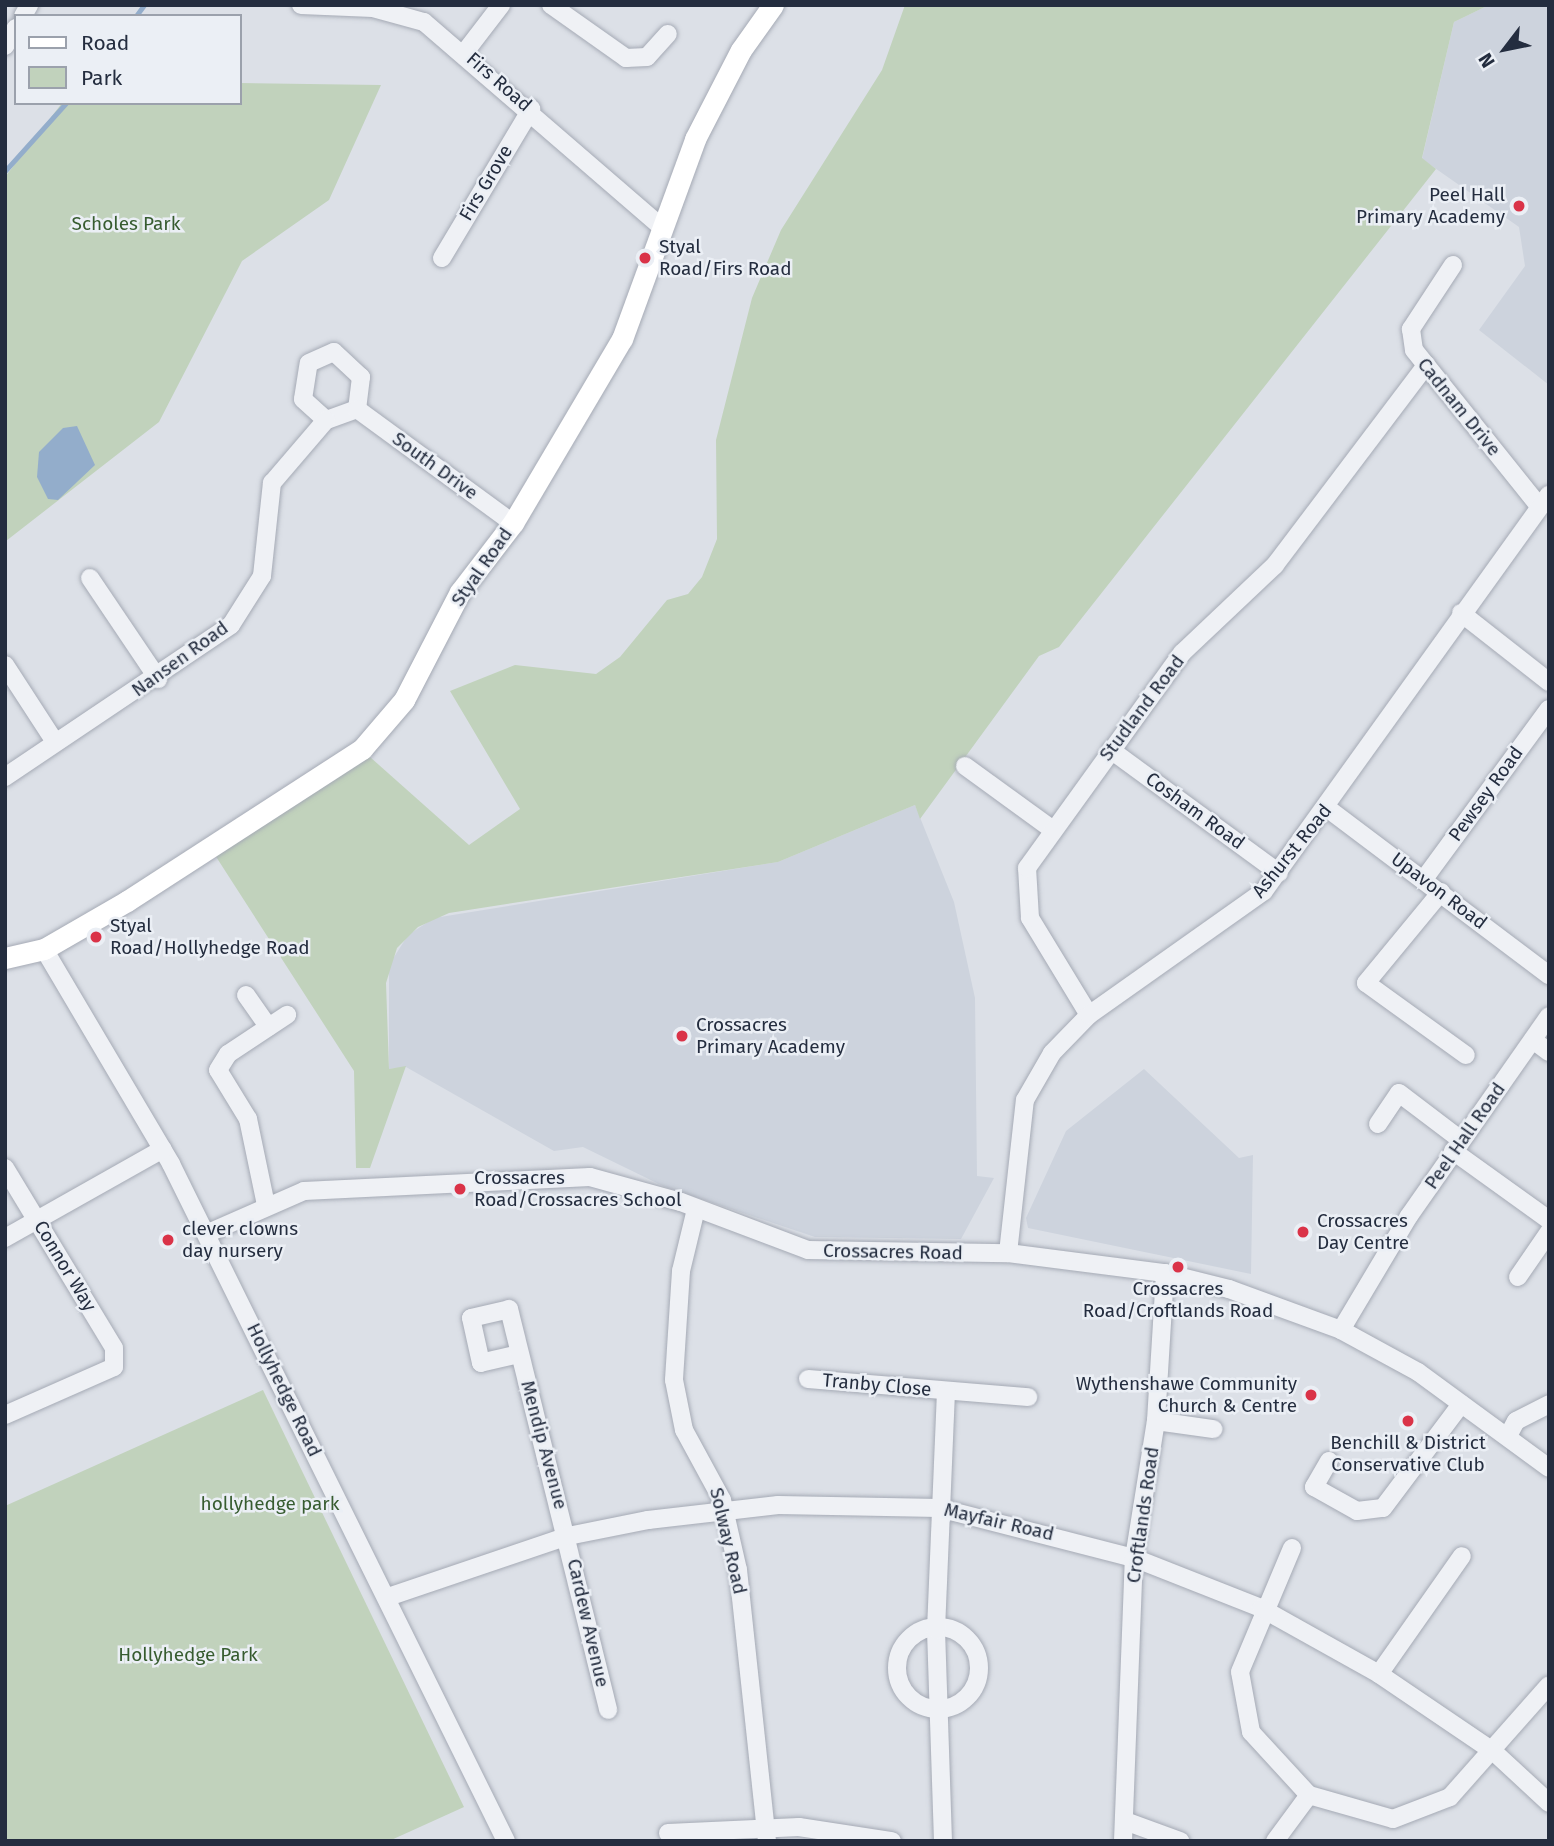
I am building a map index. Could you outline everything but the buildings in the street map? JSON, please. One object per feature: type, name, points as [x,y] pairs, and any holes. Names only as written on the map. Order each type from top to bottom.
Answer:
[{"type":"main road","name":"Styal Road","points":[[7,955],[44,949],[362,750],[404,700],[460,592],[513,523],[622,339],[695,139],[741,50],[773,5]]},
{"type":"street","name":"Firs Road","points":[[301,5],[373,8],[424,22],[465,52],[531,109],[663,229]]},
{"type":"street","points":[[465,52],[501,5]]},
{"type":"street","points":[[551,5],[626,58],[647,64],[668,34]]},
{"type":"street","name":"Firs Grove","points":[[442,258],[531,109]]},
{"type":"street","name":"Cadnam Drive","points":[[1453,265],[1411,329],[1414,350],[1544,501]]},
{"type":"street","points":[[334,352],[361,377],[357,409],[326,420],[303,400],[309,363],[334,352]]},
{"type":"street","name":"Studland Road","points":[[1090,1015],[1030,918],[1024,894],[1027,868],[1182,653],[1275,565],[1426,365]]},
{"type":"street","name":"South Drive","points":[[357,409],[513,523]]},
{"type":"street","name":"Nansen Road","points":[[5,777],[55,742],[158,679],[237,615],[262,576],[272,483],[326,420]]},
{"type":"street","name":"Ashurst Road","points":[[1008,1253],[1025,1100],[1052,1053],[1090,1015],[1237,914],[1279,873],[1461,613],[1544,501]]},
{"type":"street","points":[[90,578],[158,679]]},
{"type":"street","points":[[1461,613],[1549,682]]},
{"type":"street","points":[[5,665],[55,742]]},
{"type":"street","name":"Pewsey Road","points":[[1424,879],[1549,709]]},
{"type":"street","name":"Cosham Road","points":[[1111,750],[1279,873]]},
{"type":"street","points":[[965,766],[1053,830]]},
{"type":"street","name":"Upavon Road","points":[[1327,808],[1549,975]]},
{"type":"street","points":[[1441,892],[1366,983],[1466,1055]]},
{"type":"street","name":"Hollyhedge Road","points":[[44,949],[163,1149],[388,1597],[506,1841]]},
{"type":"street","points":[[246,995],[268,1027]]},
{"type":"street","points":[[266,1205],[248,1119],[218,1070],[228,1054],[287,1015]]},
{"type":"street","name":"Peel Hall Road","points":[[1340,1330],[1457,1145],[1549,1016]]},
{"type":"street","points":[[1533,1040],[1549,1052]]},
{"type":"street","points":[[1378,1124],[1399,1093],[1457,1145],[1549,1220]]},
{"type":"street","points":[[5,1238],[163,1149]]},
{"type":"street","name":"Connor Way","points":[[5,1168],[114,1348],[114,1367],[5,1415]]},
{"type":"street","name":"Crossacres Road","points":[[206,1234],[266,1205],[344,1187],[555,1176],[627,1184],[808,1250],[1008,1253],[1165,1273],[1229,1289],[1340,1330],[1418,1372],[1549,1468]]},
{"type":"street","name":"Solway Road","points":[[696,1209],[681,1271],[674,1380],[684,1430],[724,1508],[751,1667],[766,1834]]},
{"type":"street","points":[[1518,1277],[1549,1232]]},
{"type":"street","name":"Croftlands Road","points":[[1123,1841],[1134,1559],[1156,1421],[1165,1273]]},
{"type":"street","name":"Mendip Avenue","points":[[519,1354],[568,1536]]},
{"type":"street","name":"Tranby Close","points":[[808,1379],[1028,1397]]},
{"type":"street","name":"Tranby Close","points":[[943,1841],[936,1630],[939,1508],[946,1391]]},
{"type":"street","points":[[1329,1461],[1314,1487],[1357,1511],[1383,1508],[1461,1404]]},
{"type":"street","points":[[1508,1436],[1516,1421],[1549,1404]]},
{"type":"street","points":[[1156,1421],[1213,1429]]},
{"type":"street","name":"Mayfair Road","points":[[388,1597],[568,1536],[724,1508],[834,1503],[939,1508],[1134,1559],[1261,1608],[1379,1674],[1494,1752],[1549,1803]]},
{"type":"street","name":"Cardew Avenue","points":[[568,1536],[608,1710]]},
{"type":"street","points":[[1292,1548],[1261,1608],[1240,1672],[1251,1732],[1309,1796],[1393,1819],[1450,1797],[1494,1752],[1549,1685]]},
{"type":"street","points":[[1379,1674],[1462,1556]]},
{"type":"street","points":[[936,1630],[965,1635],[979,1660],[974,1689],[939,1708],[908,1695],[896,1668],[907,1641],[936,1630]]},
{"type":"street","points":[[1275,1841],[1309,1796]]},
{"type":"street","points":[[1125,1821],[1180,1841]]},
{"type":"street","points":[[668,1833],[766,1834],[826,1829],[892,1841]]},
{"type":"shaded area","name":"Peel Hall Primary Academy","points":[[1489,5],[1549,5],[1549,385],[1479,330],[1525,266],[1519,227],[1422,159],[1454,22]]},
{"type":"shaded area","name":"Crossacres Primary Academy","points":[[915,805],[954,902],[975,998],[977,1176],[994,1178],[961,1239],[815,1237],[665,1187],[583,1147],[554,1151],[406,1067],[389,1069],[389,965],[408,935],[434,918],[778,862]]},
{"type":"shaded area","points":[[1144,1069],[1239,1158],[1253,1155],[1251,1274],[1028,1228],[1026,1218],[1066,1131]]},
{"type":"green space","points":[[905,5],[1489,5],[1454,22],[1422,158],[1436,169],[1059,647],[1039,656],[920,819],[915,805],[778,862],[449,913],[418,927],[397,948],[386,983],[389,1069],[406,1066],[370,1168],[356,1168],[354,1071],[213,852],[370,757],[469,845],[520,809],[450,691],[515,665],[596,674],[620,657],[667,600],[688,594],[702,577],[717,539],[716,440],[752,298],[781,230],[882,70]]},
{"type":"green space","name":"Scholes Park","points":[[242,83],[381,85],[329,200],[242,261],[159,422],[6,541],[5,177],[60,105],[242,105]]},
{"type":"green space","name":"Hollyhedge Park","points":[[263,1390],[464,1807],[389,1841],[5,1841],[5,1506]]},
{"type":"water","points":[[77,426],[95,465],[58,500],[48,499],[37,477],[39,452],[63,428]]},
{"type":"waterway","points":[[137,14],[144,5]]},
{"type":"waterway","points":[[5,171],[64,105]]},
{"type":"place","name":"Peel Hall Primary Academy","points":[[1519,206]]},
{"type":"place","name":"Styal Road/Firs Road","points":[[645,258]]},
{"type":"place","name":"Styal Road/Hollyhedge Road","points":[[96,937]]},
{"type":"place","name":"Crossacres Primary Academy","points":[[682,1036]]},
{"type":"place","name":"Crossacres Road/Crossacres School","points":[[460,1189]]},
{"type":"place","name":"Crossacres Day Centre","points":[[1303,1232]]},
{"type":"place","name":"clever clowns day nursery","points":[[168,1240]]},
{"type":"place","name":"Crossacres Road/Croftlands Road","points":[[1178,1267]]},
{"type":"place","name":"Wythenshawe Community Church & Centre","points":[[1311,1395]]},
{"type":"place","name":"Benchill & District Conservative Club","points":[[1408,1421]]},
{"type":"park label","name":"hollyhedge park","points":[[270,1504]]}]
